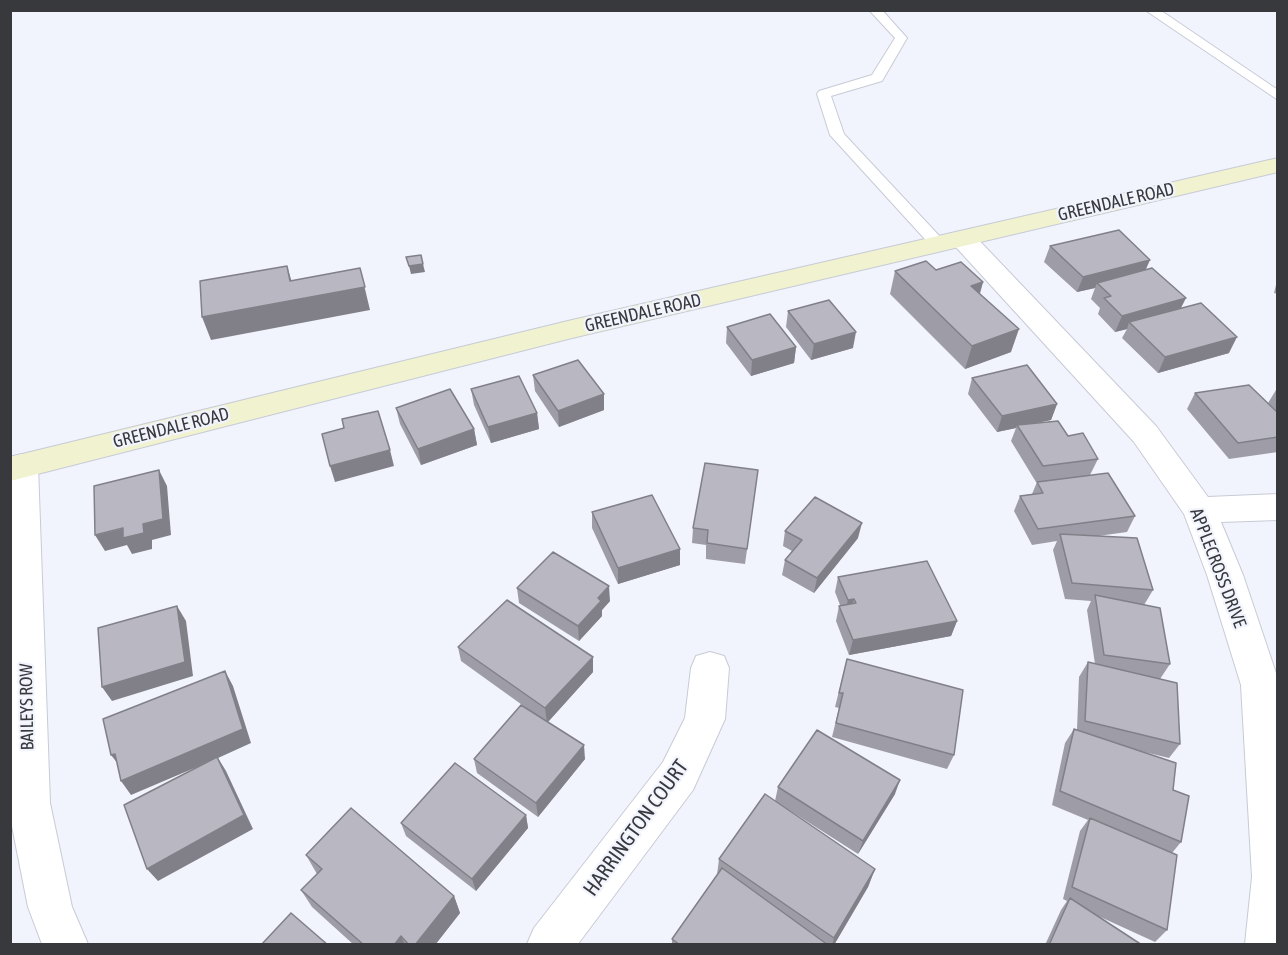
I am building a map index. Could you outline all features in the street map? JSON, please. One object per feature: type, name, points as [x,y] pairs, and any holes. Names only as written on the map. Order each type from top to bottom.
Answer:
[{"type":"street","name":"GREENDALE ROAD","points":[[16,467],[539,337],[1278,165]]},
{"type":"street","name":"APPLECROSS DRIVE","points":[[951,242],[1145,434],[1199,510],[1225,575],[1260,684],[1274,877],[1268,945]]},
{"type":"street","name":"BAILEYS ROW","points":[[16,467],[29,803],[50,907],[65,945]]},
{"type":"street","points":[[1199,510],[1278,507]]},
{"type":"street","name":"HARRINGTON COURT","points":[[550,945],[678,776],[705,719],[710,668]]},
{"type":"lane","points":[[875,10],[901,38],[877,78],[824,94],[837,135],[951,242]]},
{"type":"lane","points":[[1151,10],[1278,96]]},
{"type":"building","points":[[1119,230],[1150,260],[1083,277],[1050,246]]},
{"type":"building","points":[[421,255],[423,264],[409,266],[406,257]]},
{"type":"building","points":[[926,261],[936,270],[961,262],[983,282],[971,286],[1019,329],[972,346],[895,271]]},
{"type":"building","points":[[287,266],[290,281],[360,268],[365,287],[202,317],[200,281]]},
{"type":"building","points":[[1152,268],[1186,298],[1122,316],[1104,298],[1111,296],[1097,283]]},
{"type":"building","points":[[829,300],[856,332],[814,344],[788,311]]},
{"type":"building","points":[[1201,303],[1237,337],[1165,357],[1129,322]]},
{"type":"building","points":[[770,314],[796,347],[752,360],[727,327]]},
{"type":"building","points":[[578,360],[604,394],[558,411],[533,375]]},
{"type":"building","points":[[1027,365],[1057,404],[1002,416],[972,378]]},
{"type":"building","points":[[519,376],[537,413],[488,427],[471,389]]},
{"type":"building","points":[[1249,385],[1278,413],[1278,437],[1238,443],[1195,393]]},
{"type":"building","points":[[450,389],[474,429],[418,449],[396,408]]},
{"type":"building","points":[[378,411],[390,450],[330,466],[322,434],[344,428],[342,419]]},
{"type":"building","points":[[1058,421],[1068,436],[1083,433],[1098,459],[1043,466],[1017,425]]},
{"type":"building","points":[[705,463],[758,470],[747,549],[707,543],[708,530],[693,528]]},
{"type":"building","points":[[159,470],[163,519],[143,524],[144,533],[123,538],[123,528],[95,535],[94,486]]},
{"type":"building","points":[[1108,473],[1135,516],[1038,529],[1020,496],[1043,493],[1037,482]]},
{"type":"building","points":[[652,495],[680,549],[618,568],[592,512]]},
{"type":"building","points":[[815,497],[862,523],[817,578],[785,560],[802,540],[785,531]]},
{"type":"building","points":[[1060,534],[1137,538],[1153,590],[1072,583]]},
{"type":"building","points":[[553,552],[609,586],[598,598],[601,601],[578,626],[517,588]]},
{"type":"building","points":[[927,561],[957,621],[853,640],[839,606],[856,603],[854,599],[848,600],[838,577]]},
{"type":"building","points":[[1095,595],[1160,608],[1170,664],[1104,655]]},
{"type":"building","points":[[507,600],[593,657],[545,708],[458,647]]},
{"type":"building","points":[[177,606],[185,662],[102,687],[98,628]]},
{"type":"building","points":[[847,659],[963,690],[954,755],[836,723],[843,693],[839,693]]},
{"type":"building","points":[[1088,662],[1177,683],[1180,744],[1085,721]]},
{"type":"building","points":[[225,671],[243,729],[121,781],[115,754],[111,755],[103,719]]},
{"type":"building","points":[[521,705],[584,745],[536,803],[474,759]]},
{"type":"building","points":[[1074,729],[1176,763],[1173,790],[1189,796],[1181,842],[1060,791]]},
{"type":"building","points":[[817,730],[900,780],[863,841],[778,787]]},
{"type":"building","points":[[217,757],[244,815],[147,869],[124,805]]},
{"type":"building","points":[[455,763],[526,815],[472,879],[401,823]]},
{"type":"building","points":[[765,794],[875,869],[834,938],[719,859]]},
{"type":"building","points":[[351,808],[454,896],[415,945],[409,945],[401,936],[394,945],[364,945],[301,890],[322,869],[306,855]]},
{"type":"building","points":[[1090,818],[1177,855],[1167,930],[1072,887]]},
{"type":"building","points":[[722,868],[828,945],[680,945],[672,939]]},
{"type":"building","points":[[1070,898],[1142,945],[1049,945]]},
{"type":"building","points":[[291,913],[328,945],[261,945]]}]
